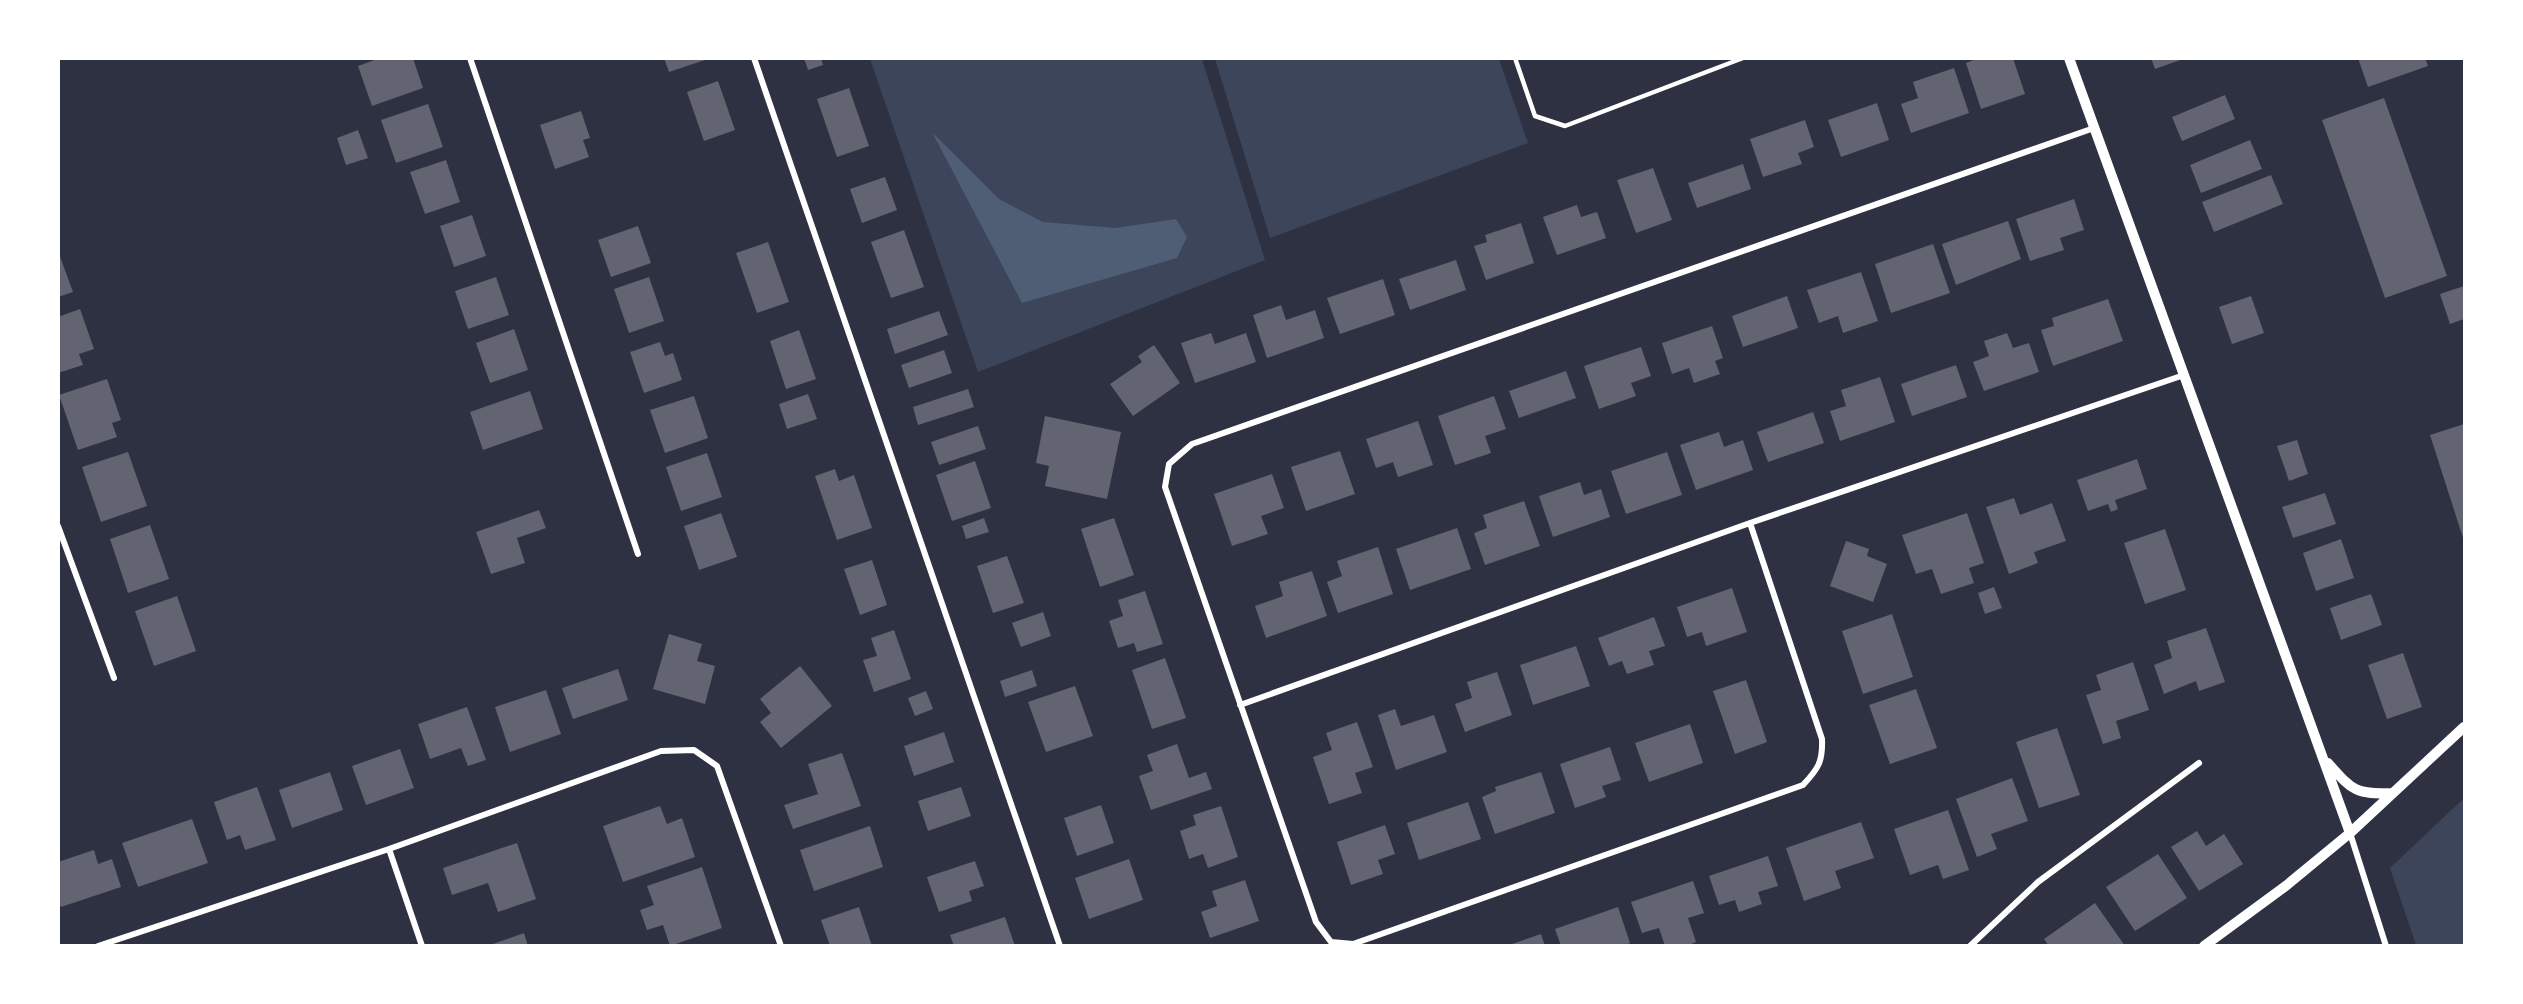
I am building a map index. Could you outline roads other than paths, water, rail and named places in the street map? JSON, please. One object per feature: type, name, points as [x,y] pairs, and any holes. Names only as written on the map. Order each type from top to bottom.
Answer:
[{"type":"street","points":[[470,58],[638,554]]},
{"type":"street","points":[[754,58],[1060,945]]},
{"type":"street","points":[[2069,58],[2323,757],[2386,945]]},
{"type":"street","points":[[1750,523],[1822,740],[1823,756],[1815,771],[1803,784],[1353,944],[1331,942],[1316,922],[1166,487],[1169,464],[1192,444],[2094,128]]},
{"type":"street","points":[[1240,705],[1750,523],[2184,375]]},
{"type":"street","points":[[58,526],[114,678]]},
{"type":"street","points":[[2204,945],[2288,885],[2350,833],[2464,727]]},
{"type":"street","points":[[98,945],[117,942],[389,849],[661,751],[694,750],[717,766],[781,945]]},
{"type":"street","points":[[2323,757],[2358,792],[2393,793]]},
{"type":"street","points":[[1970,945],[2038,882],[2199,763]]},
{"type":"street","points":[[389,849],[422,945]]},
{"type":"lane","points":[[1515,58],[1535,116],[1565,126],[1743,58]]}]
